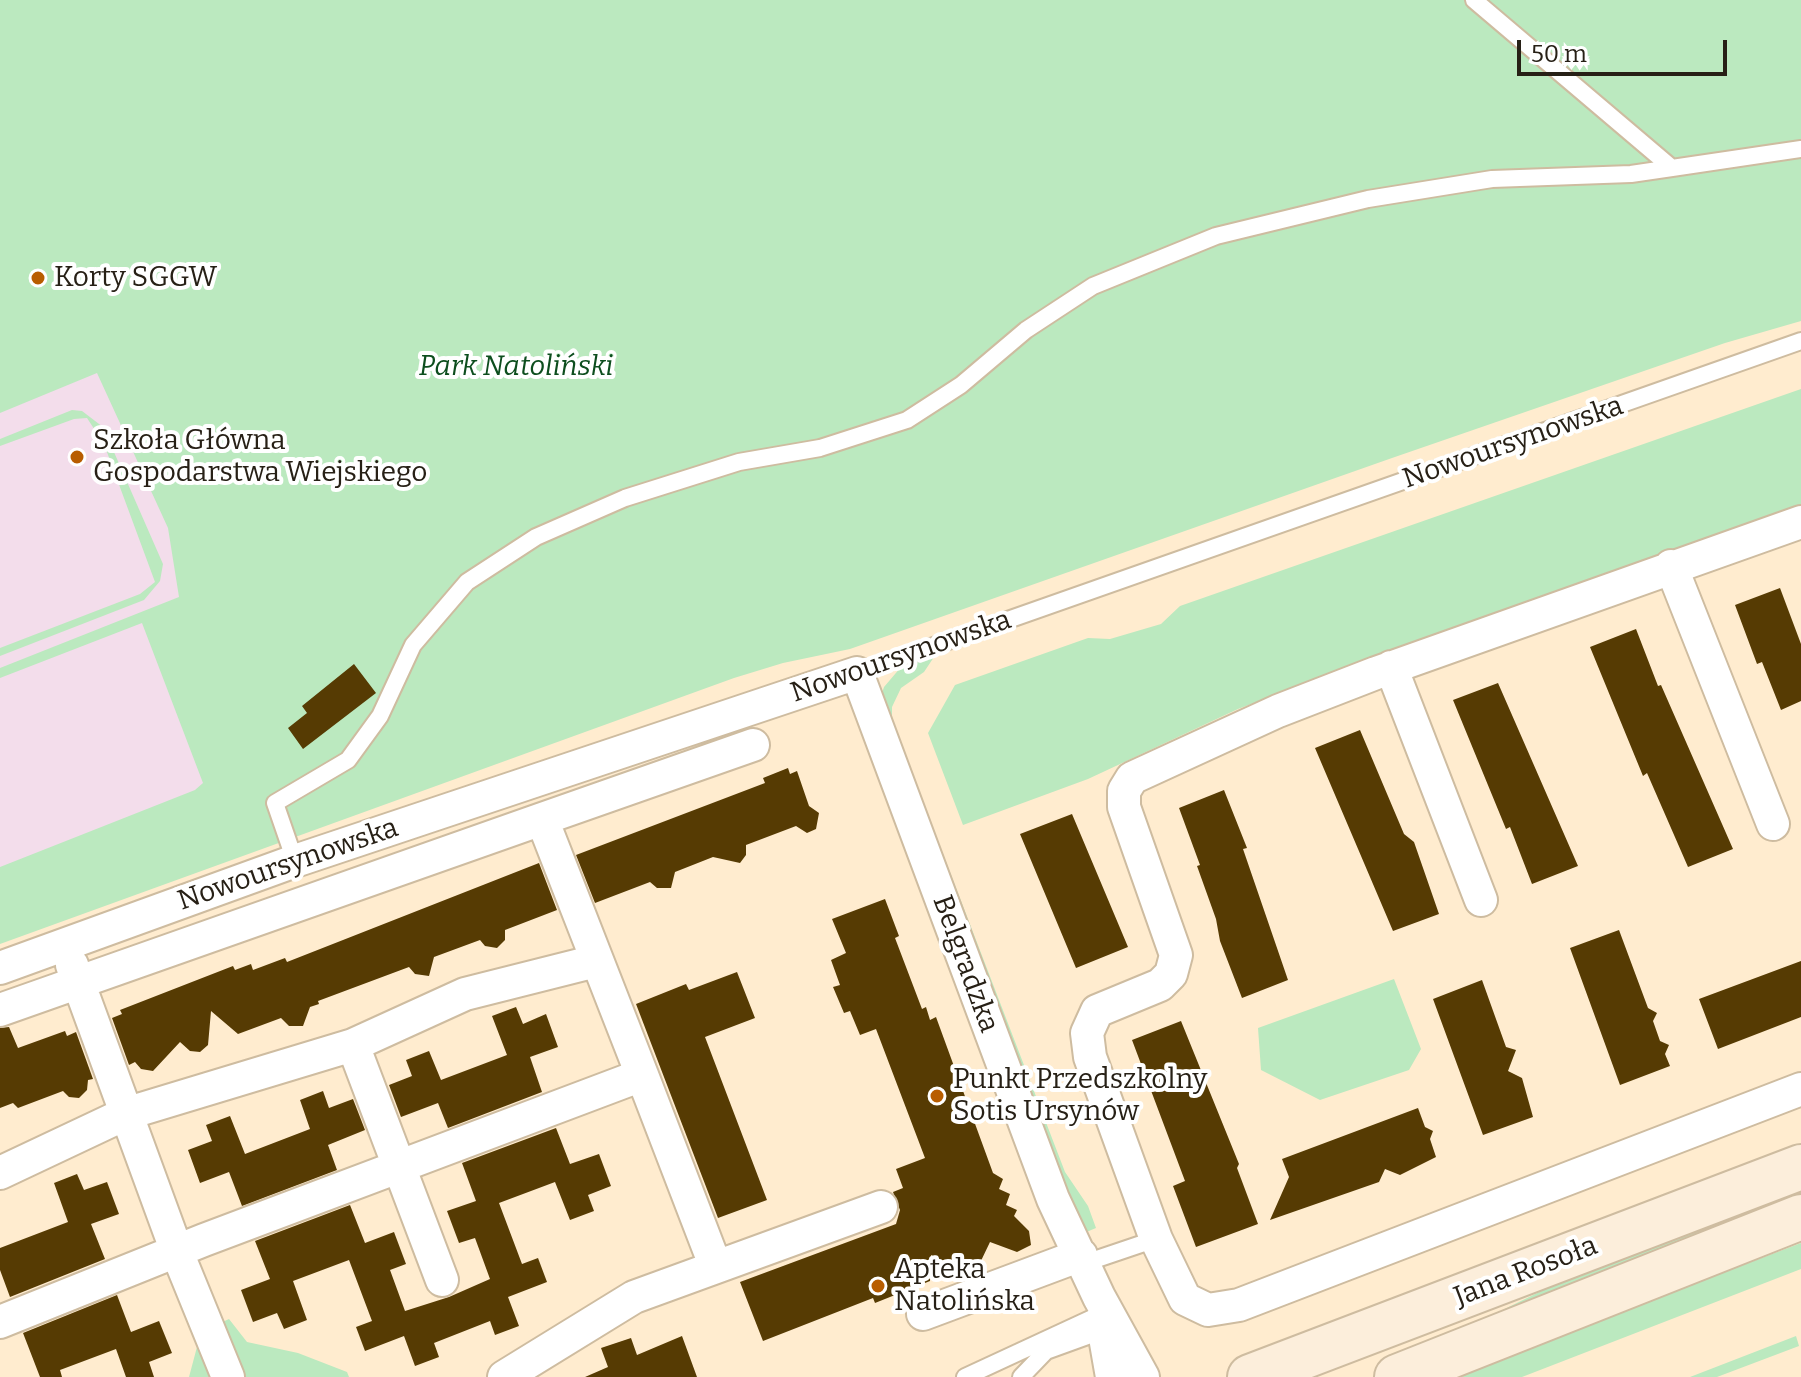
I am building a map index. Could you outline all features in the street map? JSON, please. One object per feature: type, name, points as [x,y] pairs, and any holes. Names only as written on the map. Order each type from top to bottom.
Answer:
[{"type":"street","points":[[1801,522],[1391,667],[1278,711],[1132,778],[1124,791],[1124,807],[1176,955],[1171,974],[1160,985],[1097,1011],[1087,1033],[1090,1057],[1156,1239],[1185,1299],[1208,1310],[1239,1305],[1801,1089]]},
{"type":"street","points":[[1671,566],[1773,824]]},
{"type":"street","points":[[1391,667],[1481,900]]},
{"type":"street","name":"Nowoursynowska","points":[[0,968],[295,861],[857,673]]},
{"type":"street","name":"Belgradzka","points":[[857,673],[1053,1199],[1083,1259],[1101,1313],[1112,1377]]},
{"type":"street","points":[[0,1010],[753,745]]},
{"type":"street","points":[[542,819],[715,1265]]},
{"type":"street","points":[[65,945],[177,1252],[228,1377]]},
{"type":"street","points":[[0,1173],[125,1114],[353,1045],[465,994],[596,961]]},
{"type":"street","points":[[353,1045],[442,1280]]},
{"type":"street","points":[[0,1322],[642,1075]]},
{"type":"street","name":"Jana Rosoła","points":[[1250,1377],[1801,1167]]},
{"type":"street","points":[[504,1377],[634,1297],[881,1207]]},
{"type":"street","name":"Jana Rosoła","points":[[1397,1377],[1801,1217]]},
{"type":"street","points":[[923,1314],[1083,1259]]},
{"type":"street","name":"Belgradzka","points":[[1101,1313],[1143,1377]]},
{"type":"lane","points":[[1474,0],[1672,168]]},
{"type":"lane","points":[[295,861],[275,803],[348,760],[380,716],[413,645],[467,582],[536,537],[625,498],[739,462],[820,448],[907,420],[961,385],[1026,330],[1093,286],[1216,236],[1368,199],[1492,179],[1631,174],[1801,149]]},
{"type":"lane","name":"Nowoursynowska","points":[[857,673],[1801,341]]},
{"type":"lane","points":[[1083,1259],[1156,1239]]},
{"type":"lane","points":[[965,1377],[1101,1313]]},
{"type":"lane","points":[[1013,1352],[1023,1375],[1046,1351],[1101,1313]]},
{"type":"shaded area","name":"Szkoła Główna Gospodarstwa Wiejskiego","points":[[33,177],[291,759],[0,878],[0,190]]},
{"type":"green space","name":"Park Natoliński","points":[[0,0],[1801,0],[1801,321],[1725,343],[850,649],[783,663],[734,678],[0,944],[0,867],[195,790],[203,783],[142,623],[0,678],[0,668],[179,597],[168,528],[97,373],[0,413]]},
{"type":"green space","points":[[1801,389],[1801,505],[1366,660],[1238,709],[1088,779],[963,825],[928,733],[955,685],[1088,638],[1110,639],[1161,624],[1180,606]]},
{"type":"green space","points":[[72,410],[82,411],[103,427],[163,564],[160,581],[144,600],[0,656],[0,648],[140,594],[155,582],[104,444],[87,418],[74,419],[0,446],[0,439]]},
{"type":"green space","points":[[934,657],[924,672],[901,688],[892,707],[892,721],[1065,1172],[1088,1206],[1096,1228],[1084,1233],[880,699],[884,687],[901,667]]},
{"type":"green space","points":[[1394,979],[1421,1049],[1409,1070],[1320,1100],[1261,1070],[1258,1028]]},
{"type":"green space","points":[[1801,1189],[1801,1201],[1470,1326],[1582,1271]]},
{"type":"green space","points":[[1801,1243],[1801,1269],[1522,1377],[1462,1377],[1481,1365]]},
{"type":"green space","points":[[229,1319],[247,1342],[298,1353],[347,1372],[349,1377],[189,1377],[201,1332]]},
{"type":"green space","points":[[1796,1336],[1799,1346],[1717,1377],[1690,1377]]},
{"type":"building","points":[[1780,588],[1801,644],[1801,701],[1781,710],[1762,662],[1757,664],[1735,605]]},
{"type":"building","points":[[1636,629],[1658,686],[1661,685],[1733,849],[1688,867],[1647,773],[1643,776],[1590,647]]},
{"type":"building","points":[[354,664],[376,693],[303,749],[288,728],[307,713],[302,706]]},
{"type":"building","points":[[1498,683],[1578,866],[1532,884],[1453,700]]},
{"type":"building","points":[[1360,730],[1404,834],[1414,842],[1439,914],[1393,931],[1315,748]]},
{"type":"building","points":[[788,768],[790,774],[797,771],[809,806],[819,813],[816,829],[807,833],[796,826],[746,845],[746,855],[740,863],[713,857],[675,872],[671,888],[657,888],[650,882],[595,903],[576,855],[765,783],[763,778]]},
{"type":"building","points":[[1224,790],[1247,848],[1243,849],[1288,980],[1242,998],[1220,941],[1216,919],[1197,866],[1200,865],[1179,808]]},
{"type":"building","points":[[1072,814],[1128,947],[1076,968],[1020,834]]},
{"type":"building","points":[[539,863],[557,910],[505,930],[505,940],[497,948],[485,946],[480,940],[434,957],[429,976],[415,974],[409,967],[318,1001],[319,1004],[310,1007],[303,1026],[289,1026],[281,1018],[238,1034],[211,1011],[208,1045],[200,1052],[190,1051],[180,1042],[153,1071],[141,1069],[135,1062],[129,1065],[112,1018],[122,1014],[120,1010],[233,966],[235,970],[251,964],[253,970],[285,958],[287,962]]},
{"type":"building","points":[[885,899],[899,936],[895,938],[922,1009],[926,1007],[930,1020],[936,1017],[993,1173],[1003,1179],[999,1189],[1010,1194],[1006,1205],[1017,1210],[1014,1216],[1029,1231],[1031,1245],[1017,1252],[990,1242],[979,1265],[968,1260],[963,1271],[931,1255],[930,1281],[875,1303],[873,1298],[763,1341],[740,1282],[896,1224],[900,1210],[893,1192],[903,1188],[896,1169],[925,1158],[876,1029],[860,1035],[850,1011],[844,1013],[833,987],[840,985],[831,960],[846,953],[832,919]]},
{"type":"building","points":[[1619,930],[1648,1008],[1657,1013],[1653,1021],[1660,1041],[1669,1045],[1665,1054],[1670,1066],[1620,1085],[1570,948]]},
{"type":"building","points":[[1801,961],[1801,1017],[1718,1049],[1699,999]]},
{"type":"building","points":[[737,972],[755,1018],[705,1037],[767,1200],[718,1218],[636,1004],[686,984],[689,990]]},
{"type":"building","points":[[1482,980],[1506,1047],[1516,1050],[1508,1071],[1522,1078],[1533,1117],[1483,1135],[1433,999]]},
{"type":"building","points":[[516,1007],[523,1024],[546,1014],[558,1047],[530,1057],[542,1092],[448,1128],[438,1103],[401,1117],[389,1085],[412,1076],[406,1060],[429,1051],[441,1080],[507,1055],[492,1016]]},
{"type":"building","points":[[1181,1021],[1239,1164],[1237,1168],[1258,1224],[1196,1247],[1173,1186],[1185,1181],[1132,1040]]},
{"type":"building","points":[[9,1027],[18,1048],[65,1031],[67,1036],[76,1032],[93,1079],[88,1080],[87,1090],[79,1098],[69,1097],[63,1091],[18,1108],[13,1103],[0,1108],[0,1028]]},
{"type":"building","points":[[323,1091],[329,1108],[353,1099],[365,1130],[328,1145],[337,1170],[242,1206],[229,1172],[200,1183],[188,1150],[212,1141],[206,1125],[230,1116],[245,1154],[310,1129],[300,1100]]},
{"type":"building","points":[[1418,1108],[1425,1127],[1433,1131],[1430,1139],[1436,1157],[1400,1175],[1385,1169],[1379,1182],[1270,1220],[1289,1177],[1282,1159]]},
{"type":"building","points":[[556,1128],[570,1164],[599,1154],[611,1186],[588,1195],[594,1211],[570,1220],[555,1182],[499,1203],[522,1264],[538,1258],[547,1282],[508,1297],[519,1326],[495,1335],[490,1321],[434,1343],[439,1357],[415,1366],[404,1336],[365,1351],[356,1327],[372,1321],[349,1260],[293,1281],[307,1320],[284,1329],[277,1313],[253,1322],[241,1290],[270,1279],[255,1241],[350,1205],[365,1243],[394,1232],[406,1264],[390,1270],[405,1311],[449,1297],[490,1279],[475,1238],[459,1243],[447,1211],[476,1201],[462,1163]]},
{"type":"building","points":[[77,1174],[84,1190],[107,1182],[119,1214],[91,1224],[105,1259],[10,1297],[0,1270],[0,1248],[68,1222],[54,1183]]},
{"type":"building","points":[[117,1295],[131,1332],[159,1321],[172,1353],[149,1362],[154,1377],[126,1377],[116,1349],[60,1370],[62,1377],[40,1377],[23,1333]]},
{"type":"building","points":[[682,1336],[697,1377],[585,1377],[608,1367],[601,1348],[631,1338],[637,1355]]},
{"type":"place","name":"Korty SGGW","points":[[38,278]]},
{"type":"place","name":"Szkoła Główna Gospodarstwa Wiejskiego","points":[[77,457]]},
{"type":"place","name":"Punkt Przedszkolny Sotis Ursynów","points":[[937,1096]]},
{"type":"place","name":"Apteka Natolińska","points":[[878,1286]]}]
